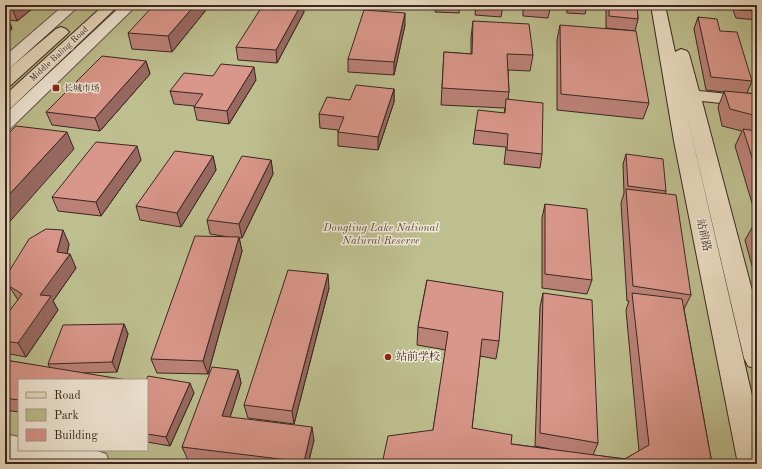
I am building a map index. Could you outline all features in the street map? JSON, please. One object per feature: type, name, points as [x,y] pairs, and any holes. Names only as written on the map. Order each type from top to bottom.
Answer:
[{"type":"main road","name":"Middle Baling Road","points":[[5,81],[92,5]]},
{"type":"main road","name":"Middle Baling Road","points":[[5,104],[112,5]]},
{"type":"main road","name":"站前路","points":[[658,5],[683,141],[753,464]]},
{"type":"main road","name":"站前路","points":[[669,5],[757,358]]},
{"type":"main road","points":[[691,95],[757,102]]},
{"type":"street","points":[[5,64],[73,5]]},
{"type":"street","points":[[5,124],[130,5]]},
{"type":"street","points":[[58,55],[86,47]]},
{"type":"street","points":[[5,114],[26,104]]},
{"type":"street","points":[[5,448],[18,450]]},
{"type":"street","points":[[22,451],[95,464]]},
{"type":"green space","name":"Dongting Lake National Natural Reserve","points":[[5,5],[757,5],[757,464],[5,464]]},
{"type":"building","points":[[5,5],[17,5],[12,8],[5,8]]},
{"type":"building","points":[[154,5],[195,5],[168,36],[128,33]]},
{"type":"building","points":[[263,5],[301,5],[276,50],[236,47]]},
{"type":"building","points":[[502,5],[502,9],[476,6]]},
{"type":"building","points":[[525,5],[550,5],[550,9],[525,7]]},
{"type":"building","points":[[609,5],[637,5],[638,19],[609,16]]},
{"type":"building","points":[[737,5],[757,5],[757,11],[739,10]]},
{"type":"building","points":[[364,10],[405,13],[394,62],[348,59]]},
{"type":"building","points":[[698,17],[717,19],[720,31],[737,32],[752,81],[711,77]]},
{"type":"building","points":[[473,21],[529,24],[533,55],[507,54],[509,92],[442,88],[444,52],[472,54]]},
{"type":"building","points":[[560,25],[636,31],[649,103],[561,94]]},
{"type":"building","points":[[102,56],[146,61],[95,118],[46,112]]},
{"type":"building","points":[[221,64],[254,67],[227,111],[194,107],[203,94],[170,91],[184,73],[213,76]]},
{"type":"building","points":[[356,85],[394,89],[378,137],[338,132],[344,117],[319,114],[327,97],[350,100]]},
{"type":"building","points":[[724,91],[757,94],[757,116],[730,109]]},
{"type":"building","points":[[506,99],[543,103],[542,154],[507,150],[508,134],[475,130],[478,110],[505,113]]},
{"type":"building","points":[[16,126],[67,132],[5,199],[5,137]]},
{"type":"building","points":[[743,129],[757,131],[757,173]]},
{"type":"building","points":[[96,142],[137,146],[96,202],[52,197]]},
{"type":"building","points":[[175,151],[213,156],[177,213],[136,206]]},
{"type":"building","points":[[626,154],[663,159],[666,191],[628,186]]},
{"type":"building","points":[[242,156],[271,160],[239,224],[207,220]]},
{"type":"building","points":[[626,189],[676,195],[691,295],[633,286]]},
{"type":"building","points":[[545,204],[587,209],[592,280],[545,274]]},
{"type":"building","points":[[753,226],[757,226],[757,240]]},
{"type":"building","points":[[46,229],[63,230],[57,252],[70,254],[40,295],[51,296],[18,343],[5,341],[5,317],[22,294],[9,286],[8,273],[29,239]]},
{"type":"building","points":[[195,236],[239,237],[203,361],[151,359]]},
{"type":"building","points":[[288,270],[328,274],[292,411],[244,405]]},
{"type":"building","points":[[427,280],[503,292],[499,341],[482,339],[472,428],[512,435],[511,444],[625,459],[649,445],[632,293],[682,299],[712,464],[382,464],[388,436],[433,430],[448,332],[418,327]]},
{"type":"building","points":[[543,293],[592,300],[598,443],[540,433]]},
{"type":"building","points":[[124,324],[112,362],[48,364],[63,325]]},
{"type":"building","points":[[5,360],[121,379],[18,379],[18,400],[5,398]]},
{"type":"building","points":[[212,367],[238,370],[222,416],[312,427],[304,462],[182,447]]},
{"type":"building","points":[[148,376],[190,383],[166,437],[148,434],[148,379],[146,379]]},
{"type":"place","name":"长城市场","points":[[56,88]]},
{"type":"place","name":"站前学校","points":[[388,357]]}]
